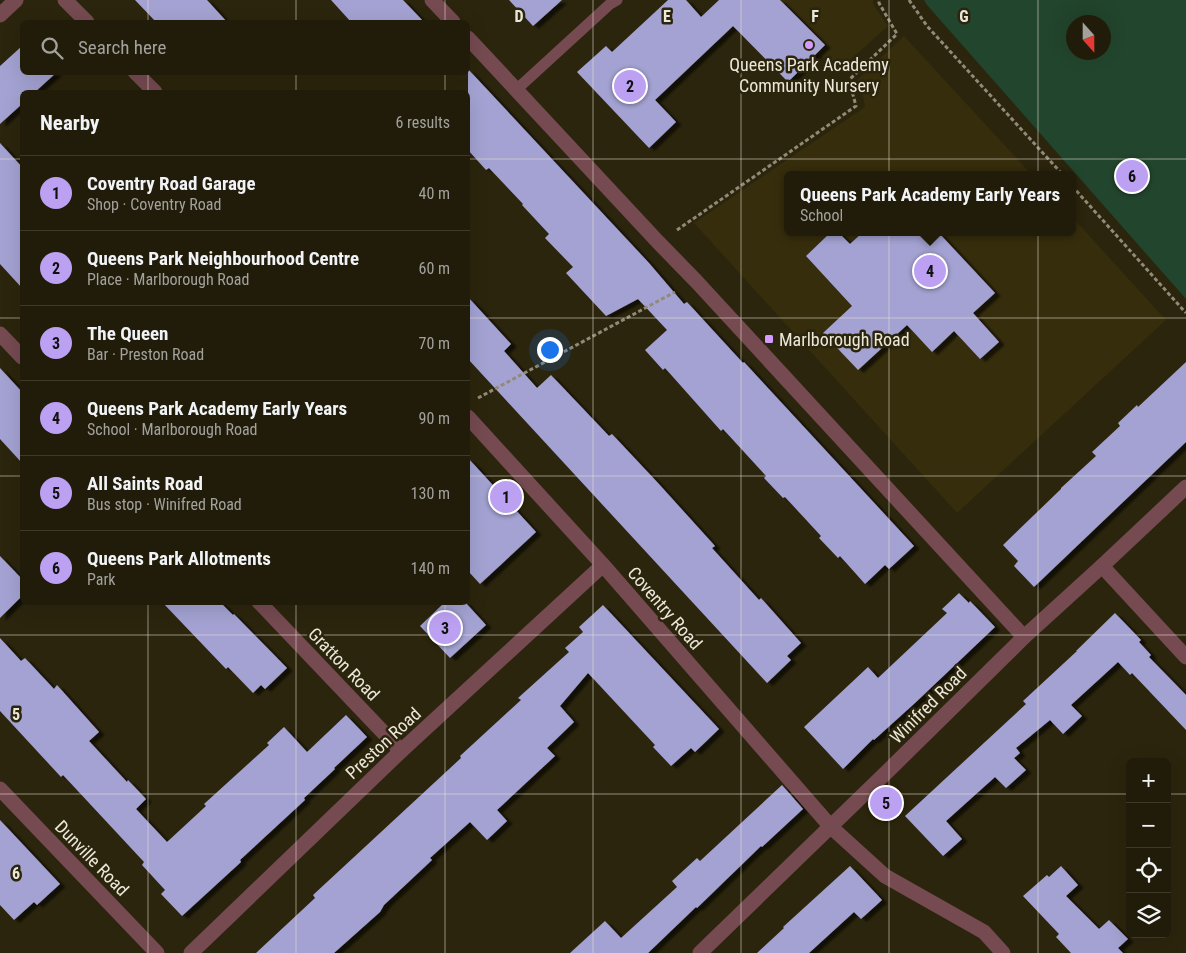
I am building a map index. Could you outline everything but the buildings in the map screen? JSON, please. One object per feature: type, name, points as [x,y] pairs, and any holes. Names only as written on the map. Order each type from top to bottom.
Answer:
[{"type":"street","points":[[0,15],[16,0]]},
{"type":"street","points":[[65,0],[85,20]]},
{"type":"street","points":[[432,0],[451,20]]},
{"type":"street","points":[[470,40],[696,281],[1024,637]]},
{"type":"street","points":[[139,75],[153,90]]},
{"type":"street","points":[[0,334],[20,355]]},
{"type":"street","name":"Coventry Road","points":[[470,419],[603,565],[830,827],[885,876],[984,932],[1003,953]]},
{"type":"street","name":"Winifred Road","points":[[700,953],[1024,637],[1186,487]]},
{"type":"street","name":"Preston Road","points":[[191,953],[401,750],[603,565]]},
{"type":"street","points":[[1102,566],[1186,657]]},
{"type":"street","name":"Gratton Road","points":[[262,605],[401,750]]},
{"type":"street","name":"Dunville Road","points":[[0,789],[157,953]]},
{"type":"lane","points":[[516,90],[610,4],[617,0]]},
{"type":"path","points":[[693,220],[856,106],[849,80],[896,34],[879,0]]},
{"type":"path","points":[[909,0],[927,26],[1059,171]]},
{"type":"path","points":[[1076,190],[1186,313]]},
{"type":"path","points":[[476,399],[696,281]]},
{"type":"shaded area","name":"Queens Park Academy Community Nursery","points":[[719,0],[873,0],[873,4],[888,26],[840,69],[817,53],[788,82],[736,29],[721,37],[701,17]]},
{"type":"shaded area","points":[[904,36],[1028,171],[784,171],[784,236],[1076,236],[1076,221],[1166,320],[957,513],[694,223],[865,107],[863,96],[853,84]]},
{"type":"green space","points":[[924,0],[1186,0],[1186,299],[1076,174],[1076,171],[1073,171]]},
{"type":"place","name":"Queens Park Academy Community Nursery","points":[[809,45]]},
{"type":"place","name":"Queens Park Neighbourhood Centre","points":[[630,86]]},
{"type":"place","name":"Queens Park Allotments","points":[[1132,176]]},
{"type":"place","name":"Queens Park Academy Early Years","points":[[930,271]]},
{"type":"place","name":"Marlborough Road","points":[[769,339]]},
{"type":"place","name":"Coventry Road Garage","points":[[506,497]]},
{"type":"place","name":"The Queen","points":[[445,628]]},
{"type":"place","name":"All Saints Road","points":[[886,803]]}]
